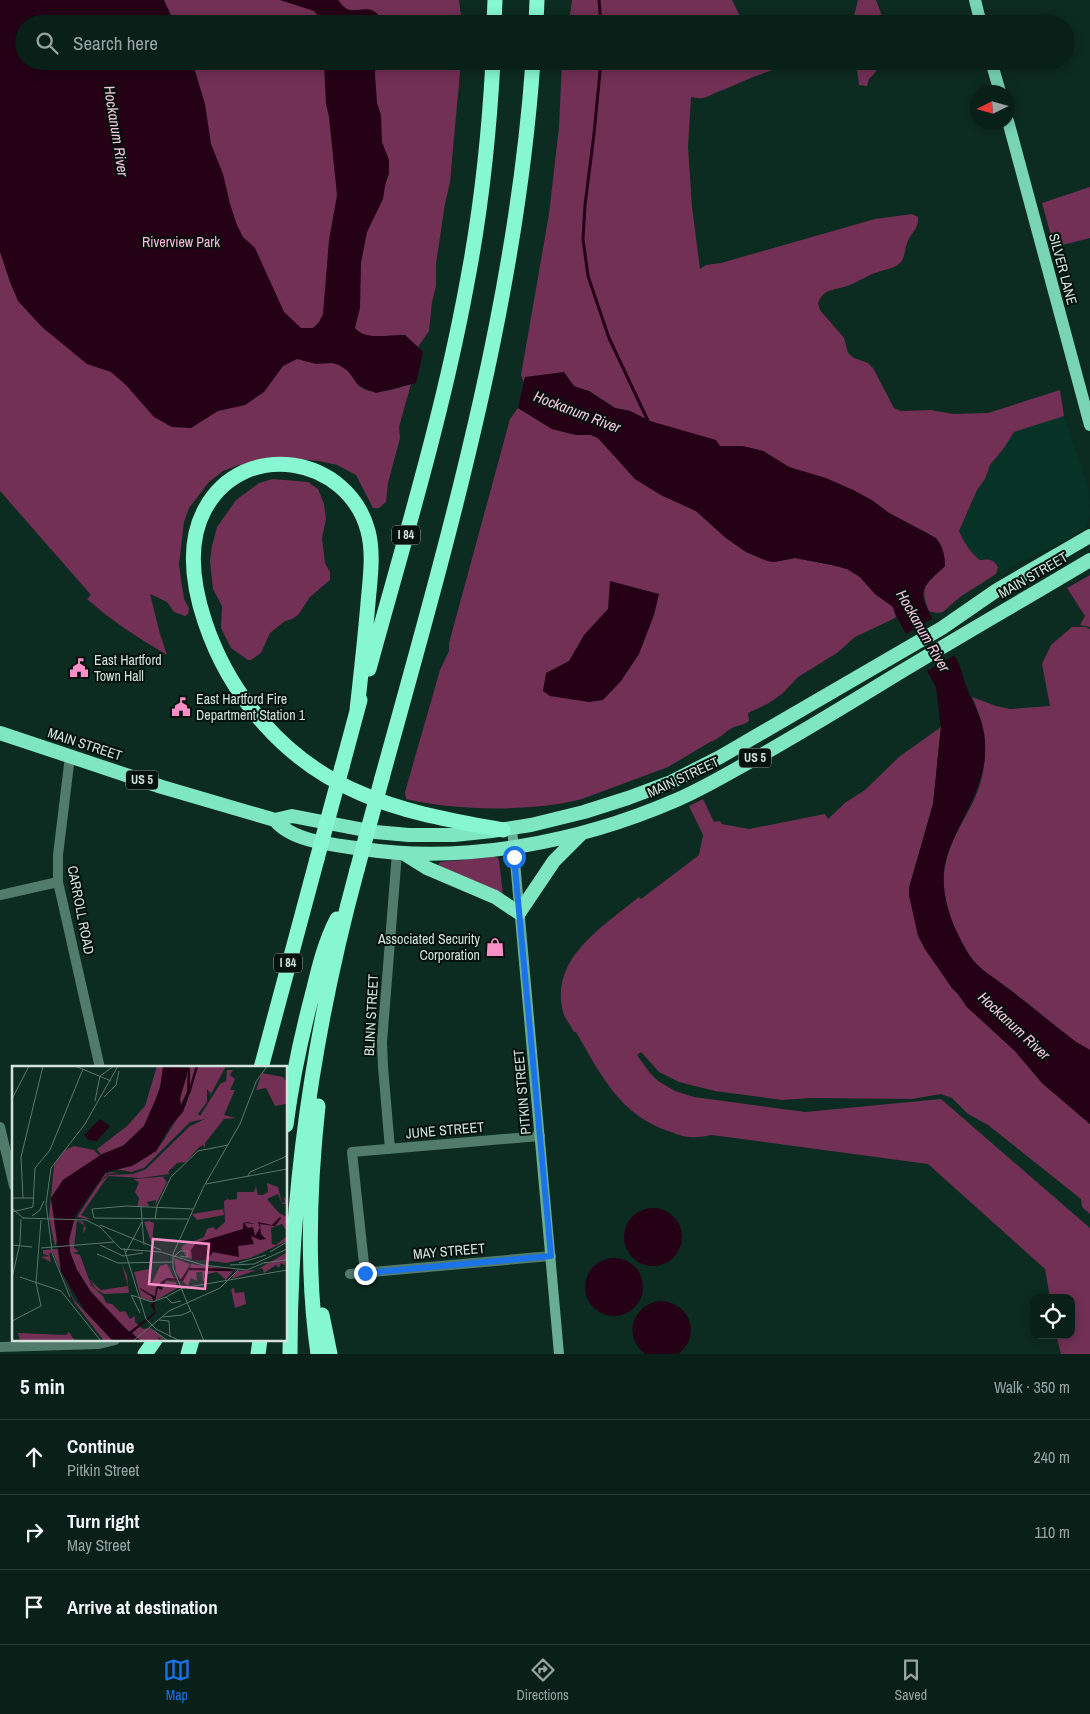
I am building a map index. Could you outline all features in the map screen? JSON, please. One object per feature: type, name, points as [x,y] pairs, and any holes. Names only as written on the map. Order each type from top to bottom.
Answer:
[{"type":"highway","points":[[494,15],[495,0]]},
{"type":"highway","points":[[536,15],[537,0]]},
{"type":"highway","name":"I 84","points":[[262,1066],[437,418],[473,249],[482,190],[492,70]]},
{"type":"highway","points":[[290,1354],[294,1255],[304,1141],[317,1045],[331,972],[452,521],[488,368],[516,217],[532,70]]},
{"type":"highway","points":[[357,710],[371,560],[368,534],[362,515],[342,487],[312,469],[295,465],[277,464],[260,466],[243,472],[222,487],[205,509],[196,536],[193,562],[196,592],[207,627],[223,665],[240,696],[260,720],[286,745],[323,774],[348,788],[416,812],[507,829]]},
{"type":"highway","name":"MAIN STREET","points":[[276,820],[286,816],[295,816],[352,828],[409,835],[454,835],[507,829],[550,821],[644,793],[671,782],[714,760],[942,628],[997,590],[1090,536]]},
{"type":"highway","name":"MAIN STREET","points":[[0,733],[176,791],[276,820],[285,830],[307,838],[356,848],[399,853],[452,854],[514,846],[585,832],[645,812],[687,795],[790,739],[1090,560]]},
{"type":"highway","points":[[399,853],[426,868],[495,897],[520,913],[557,858],[585,832]]},
{"type":"highway","points":[[288,1111],[296,1056],[323,952],[332,928],[350,899]]},
{"type":"highway","points":[[318,1354],[311,1296],[309,1229],[312,1164],[331,972]]},
{"type":"highway","points":[[309,1229],[316,1284],[330,1354]]},
{"type":"highway","points":[[145,1354],[154,1342]]},
{"type":"main road","points":[[975,0],[979,15]]},
{"type":"main road","points":[[994,70],[998,85]]},
{"type":"main road","name":"SILVER LANE","points":[[1010,130],[1090,425]]},
{"type":"main road","name":"PITKIN STREET","points":[[507,829],[514,846],[559,1354]]},
{"type":"street","name":"CARROLL ROAD","points":[[70,756],[58,855],[58,882],[100,1066]]},
{"type":"street","name":"BLINN STREET","points":[[390,1149],[382,1042],[399,853]]},
{"type":"street","points":[[0,895],[58,882]]},
{"type":"street","points":[[0,1127],[12,1178]]},
{"type":"street","name":"JUNE STREET","points":[[365,1273],[352,1152],[540,1136]]},
{"type":"street","name":"MAY STREET","points":[[350,1274],[551,1256]]},
{"type":"street","points":[[0,1347],[50,1342],[100,1344],[108,1342]]},
{"type":"shaded area","points":[[1064,416],[1089,488],[1090,515],[1086,526],[1078,533],[996,574],[998,567],[988,559],[980,560],[974,556],[959,531],[990,465],[1004,448],[1014,431]]},
{"type":"green space","name":"Riverview Park","points":[[0,0],[459,0],[461,15],[15,15],[15,70],[460,70],[450,182],[436,264],[436,286],[429,331],[418,347],[405,335],[355,380],[366,390],[373,391],[389,390],[411,384],[399,427],[400,438],[388,483],[386,502],[379,508],[373,508],[356,475],[337,465],[319,461],[295,459],[239,465],[223,471],[209,482],[189,508],[184,522],[179,565],[184,599],[189,608],[188,614],[185,616],[174,612],[167,602],[150,594],[167,655],[106,615],[87,599],[91,595],[0,491]]},
{"type":"green space","points":[[572,0],[732,0],[740,15],[570,15]]},
{"type":"green space","points":[[858,0],[876,0],[882,15],[854,15]]},
{"type":"green space","points":[[562,70],[773,70],[704,98],[691,97],[688,147],[692,207],[700,269],[706,265],[721,263],[875,219],[912,214],[918,217],[916,227],[900,263],[895,267],[845,287],[831,290],[824,294],[818,303],[820,310],[844,338],[848,353],[854,358],[868,363],[873,368],[894,408],[901,411],[931,410],[953,414],[988,413],[1060,390],[1064,416],[1014,432],[990,465],[959,531],[968,547],[980,560],[990,560],[996,564],[998,567],[996,574],[960,597],[943,612],[929,611],[924,590],[929,581],[945,566],[929,534],[889,513],[873,501],[853,490],[789,467],[763,451],[742,446],[720,446],[650,421],[630,411],[615,408],[589,391],[525,377],[524,383],[521,375],[549,214],[559,127]]},
{"type":"green space","points":[[857,70],[877,70],[869,79],[867,86],[859,85]]},
{"type":"green space","points":[[1090,187],[1090,238],[1054,247],[1042,203]]},
{"type":"green space","points":[[518,408],[552,429],[576,435],[591,435],[598,438],[635,479],[661,495],[696,511],[726,538],[746,552],[774,562],[795,558],[847,569],[860,577],[875,594],[884,600],[903,597],[912,608],[855,637],[837,653],[798,677],[782,694],[769,703],[748,713],[749,721],[734,727],[668,767],[582,799],[540,806],[470,808],[406,799],[405,792],[440,670],[449,651],[449,643],[510,419]]},
{"type":"green space","points":[[273,479],[308,482],[318,489],[324,504],[326,519],[322,538],[325,563],[330,572],[330,580],[310,597],[298,615],[285,621],[270,633],[261,653],[248,660],[231,648],[221,628],[222,606],[213,589],[210,561],[212,546],[217,527],[236,500],[259,483]]},
{"type":"green space","points":[[1090,575],[1090,627],[1080,625],[1085,616],[1067,588]]},
{"type":"green space","points":[[1072,627],[1090,629],[1090,1050],[1076,1042],[975,963],[954,927],[944,890],[947,857],[957,832],[974,800],[983,774],[985,761],[984,735],[972,697],[1010,709],[1050,706],[1042,664],[1051,645]]},
{"type":"green space","points":[[941,727],[933,804],[909,888],[919,936],[925,949],[967,1007],[1015,1051],[1042,1083],[1090,1124],[1090,1214],[1082,1207],[1081,1199],[988,1125],[968,1114],[952,1098],[941,1094],[912,1099],[811,1098],[782,1100],[715,1091],[679,1082],[659,1072],[641,1052],[637,1055],[658,1081],[675,1091],[694,1097],[805,1112],[941,1099],[1090,1228],[1090,1354],[1061,1354],[1057,1339],[1075,1339],[1075,1294],[1049,1294],[1045,1269],[928,1164],[712,1135],[687,1137],[653,1125],[625,1105],[614,1092],[594,1064],[563,1012],[561,993],[564,975],[583,945],[639,897],[641,899],[699,855],[703,835],[689,806],[703,799],[714,822],[720,821],[722,824],[749,829],[825,814],[828,819],[846,802],[865,790],[900,756]]},
{"type":"green space","points":[[497,857],[499,860],[503,895],[438,865],[440,862]]},
{"type":"water","name":"Hockanum River","points":[[0,0],[164,0],[171,15],[15,15],[15,70],[195,70],[205,104],[211,144],[223,174],[237,225],[243,237],[255,248],[284,312],[301,328],[313,328],[323,314],[329,240],[337,195],[326,104],[324,70],[375,70],[377,103],[381,115],[382,142],[389,160],[389,173],[383,199],[367,232],[361,263],[360,308],[355,328],[359,332],[371,336],[405,335],[423,352],[416,383],[376,393],[358,385],[348,371],[339,365],[332,363],[316,364],[297,359],[283,366],[264,392],[245,405],[218,411],[191,428],[172,427],[154,417],[126,385],[111,372],[87,364],[42,327],[18,301],[0,252]]},
{"type":"water","points":[[280,0],[338,0],[347,9],[366,9],[375,12],[377,15],[317,15],[314,11]]},
{"type":"water","name":"Hockanum River","points":[[564,372],[574,386],[589,391],[615,408],[630,411],[650,421],[716,440],[720,446],[742,446],[763,451],[789,467],[826,478],[853,490],[889,513],[936,538],[943,551],[945,566],[927,583],[923,596],[933,619],[959,664],[966,687],[983,726],[985,752],[978,786],[950,847],[945,864],[944,886],[948,910],[962,942],[976,964],[1076,1042],[1090,1050],[1090,1124],[1042,1083],[1015,1051],[967,1007],[925,949],[918,936],[909,888],[933,804],[941,727],[936,687],[895,614],[893,607],[875,594],[860,577],[847,569],[795,558],[774,562],[767,561],[746,552],[726,538],[696,511],[661,495],[635,479],[598,438],[591,435],[576,435],[552,429],[518,408],[525,377]]},
{"type":"water","points":[[610,581],[659,594],[654,615],[639,654],[621,681],[603,700],[589,702],[550,696],[543,691],[546,673],[569,661],[584,635],[608,609]]},
{"type":"water","points":[[647,1208],[659,1208],[674,1216],[682,1231],[682,1243],[674,1258],[659,1266],[647,1266],[632,1258],[624,1243],[624,1231],[632,1216]]},
{"type":"water","points":[[608,1258],[620,1258],[635,1266],[643,1281],[643,1293],[635,1308],[620,1316],[608,1316],[593,1308],[585,1293],[585,1281],[593,1266]]},
{"type":"water","points":[[658,1301],[669,1302],[678,1306],[685,1312],[689,1320],[690,1338],[686,1346],[678,1354],[645,1354],[638,1347],[634,1339],[634,1323],[637,1316],[649,1304]]},
{"type":"pier","points":[[935,617],[957,654],[925,672],[904,635]]},
{"type":"waterway","points":[[599,0],[600,15]]},
{"type":"waterway","points":[[600,70],[585,205],[583,239],[588,276],[609,338],[649,423]]},
{"type":"place","name":"East Hartford Town Hall","points":[[79,668]]},
{"type":"place","name":"East Hartford Fire Department Station 1","points":[[181,707]]},
{"type":"place","name":"Associated Security Corporation","points":[[495,947]]},
{"type":"route","points":[[365,1273],[551,1256],[514,857]]}]
